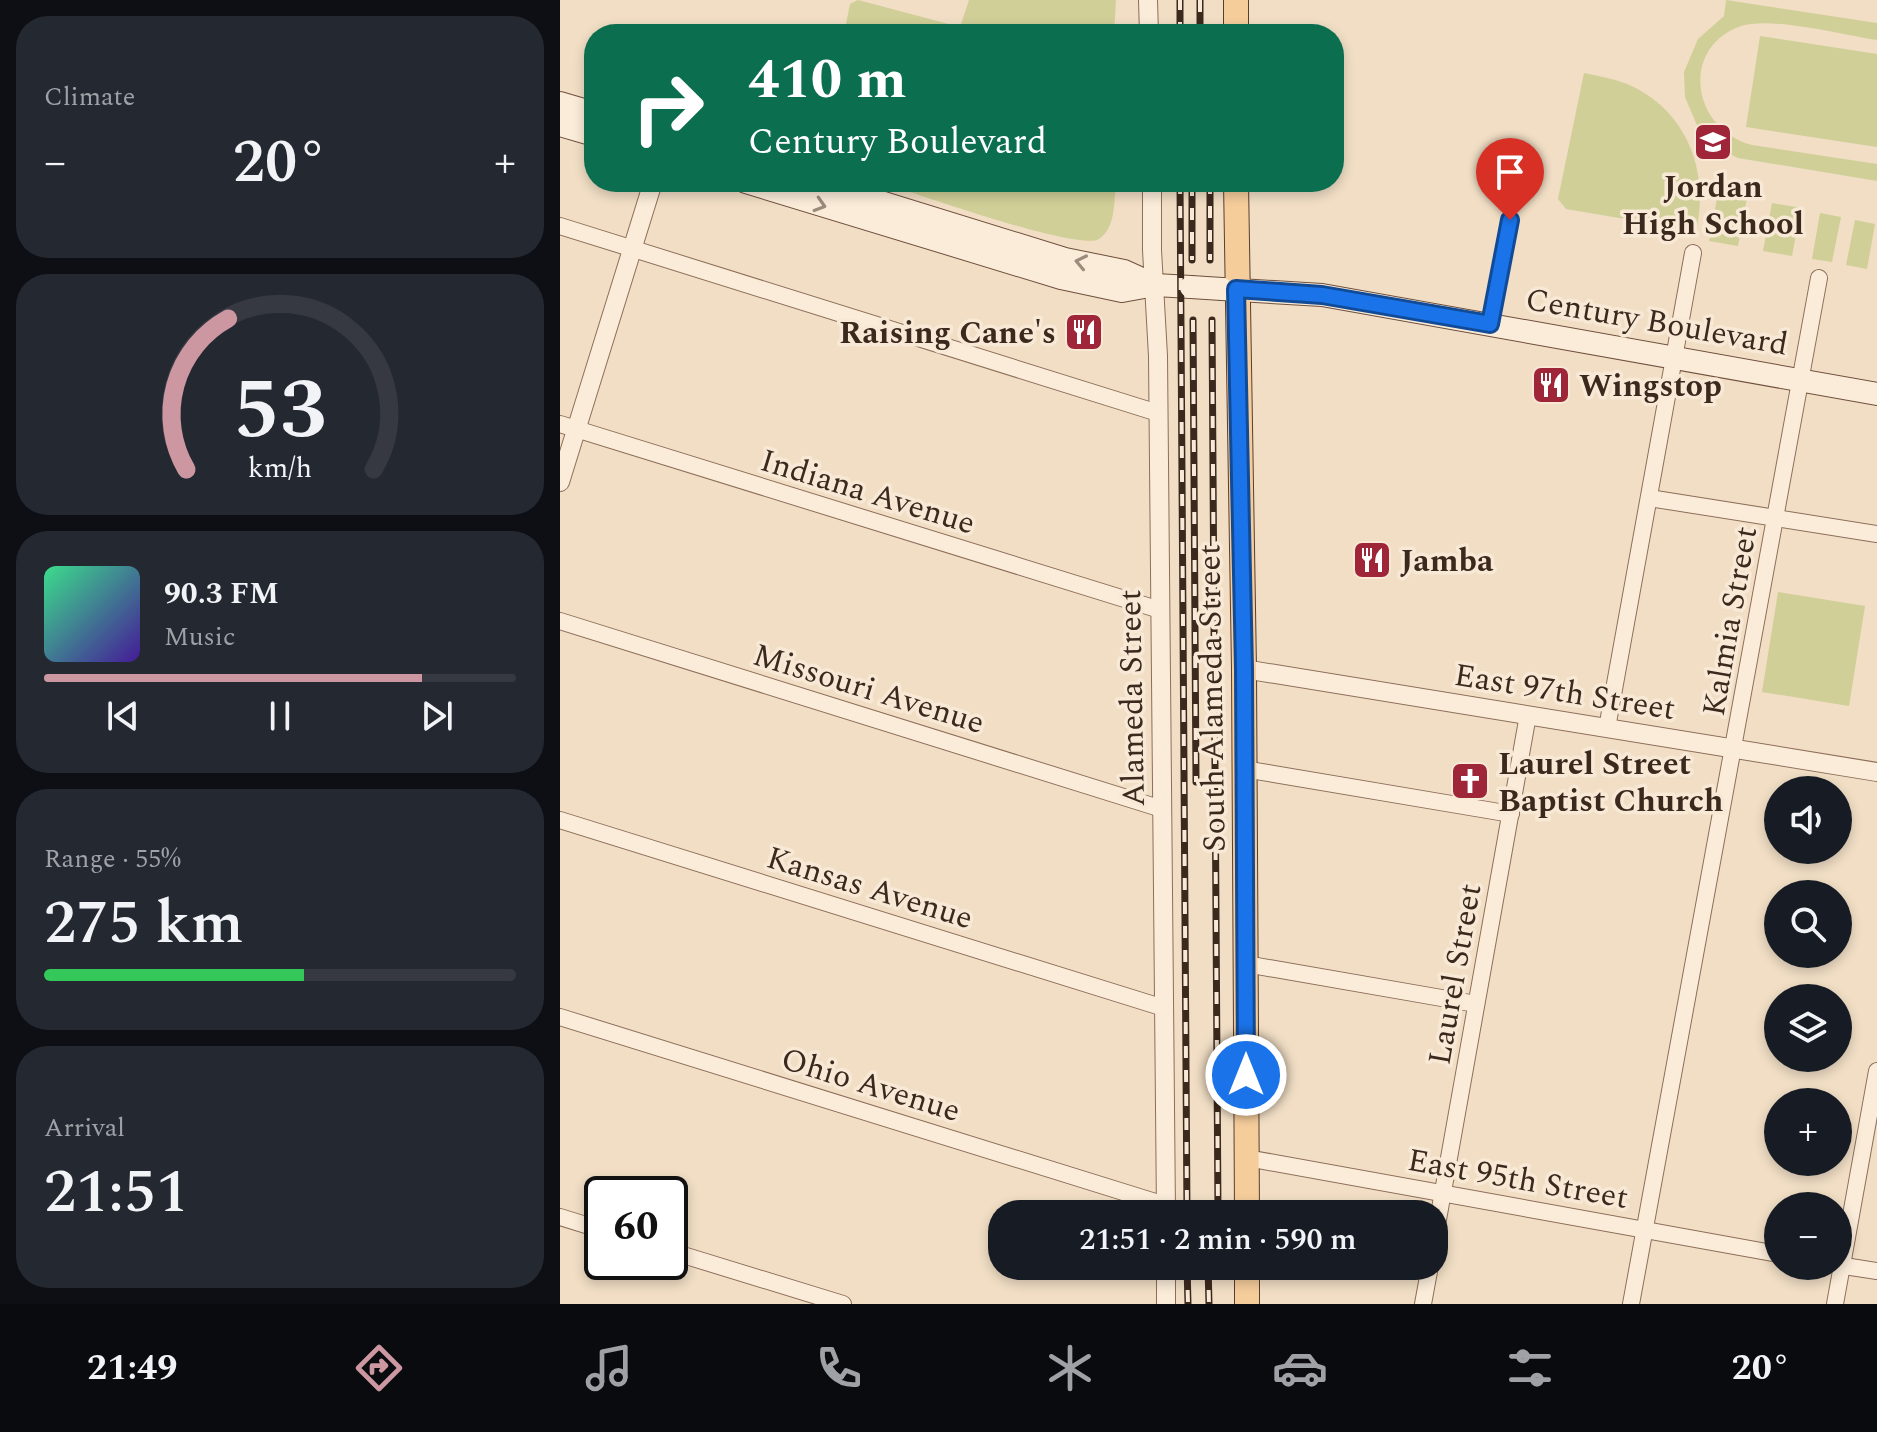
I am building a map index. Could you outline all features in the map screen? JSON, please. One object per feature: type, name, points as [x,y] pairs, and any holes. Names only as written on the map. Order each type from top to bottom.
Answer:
[{"type":"main road","points":[[1236,0],[1236,24]]},
{"type":"main road","points":[[560,103],[584,110]]},
{"type":"main road","points":[[560,125],[584,132]]},
{"type":"main road","points":[[779,192],[1061,278],[1122,291],[1155,285]]},
{"type":"main road","points":[[848,192],[1065,259],[1124,271],[1155,285]]},
{"type":"main road","name":"South Alameda Street","points":[[1235,192],[1229,289],[1244,669],[1247,1200]]},
{"type":"main road","name":"Century Boulevard","points":[[1155,285],[1322,295],[1877,394]]},
{"type":"main road","points":[[1247,1280],[1247,1304]]},
{"type":"street","points":[[1148,0],[1149,24]]},
{"type":"street","points":[[560,482],[568,427],[650,192]]},
{"type":"street","name":"Alameda Street","points":[[1152,192],[1158,413],[1166,1200]]},
{"type":"street","points":[[1490,324],[1510,220]]},
{"type":"street","points":[[560,226],[1158,413]]},
{"type":"street","points":[[1607,728],[1693,253]]},
{"type":"street","name":"Kalmia Street","points":[[1631,1304],[1819,278]]},
{"type":"street","name":"Indiana Avenue","points":[[568,427],[1160,610]]},
{"type":"street","points":[[1649,498],[1877,534]]},
{"type":"street","name":"Missouri Avenue","points":[[560,621],[1162,809]]},
{"type":"street","name":"East 97th Street","points":[[1244,669],[1877,772]]},
{"type":"street","name":"Laurel Street","points":[[1442,1200],[1528,715]]},
{"type":"street","points":[[1244,769],[1511,814]]},
{"type":"street","name":"Kansas Avenue","points":[[560,820],[1164,1008]]},
{"type":"street","points":[[1246,964],[1476,1004]]},
{"type":"street","name":"Ohio Avenue","points":[[560,1017],[1135,1200]]},
{"type":"street","points":[[1852,1202],[1877,1071]]},
{"type":"street","name":"East 95th Street","points":[[1247,1158],[1764,1251]]},
{"type":"street","points":[[560,1217],[584,1224]]},
{"type":"street","points":[[688,1257],[843,1304]]},
{"type":"street","points":[[1852,1267],[1877,1271]]},
{"type":"street","points":[[1166,1280],[1166,1304]]},
{"type":"street","points":[[1423,1304],[1427,1280]]},
{"type":"street","points":[[1835,1304],[1838,1280]]},
{"type":"shaded area","points":[[858,0],[949,24],[846,24],[850,4]]},
{"type":"shaded area","points":[[969,0],[1116,0],[1115,24],[961,24]]},
{"type":"shaded area","points":[[1726,0],[1877,23],[1877,40],[1770,23],[1741,26],[1721,37],[1708,52],[1701,69],[1701,88],[1706,107],[1716,123],[1732,136],[1752,145],[1877,164],[1877,181],[1738,158],[1716,147],[1699,130],[1685,97],[1684,72],[1698,39],[1724,16]]},
{"type":"shaded area","points":[[1760,36],[1877,54],[1877,147],[1746,127]]},
{"type":"shaded area","points":[[1584,73],[1622,82],[1647,95],[1665,109],[1678,126],[1689,144],[1696,165],[1699,208],[1696,231],[1566,209],[1558,199]]},
{"type":"shaded area","points":[[911,192],[1115,192],[1109,228],[1099,239],[1085,241],[958,208]]},
{"type":"shaded area","points":[[1718,193],[1747,198],[1738,246],[1709,241]]},
{"type":"shaded area","points":[[1772,203],[1801,208],[1792,256],[1763,251]]},
{"type":"shaded area","points":[[1820,213],[1841,217],[1832,262],[1812,259]]},
{"type":"shaded area","points":[[1855,220],[1875,224],[1867,269],[1846,265]]},
{"type":"shaded area","points":[[1778,592],[1865,606],[1849,706],[1762,692]]},
{"type":"railway","points":[[1180,0],[1180,24]]},
{"type":"railway","points":[[1200,0],[1200,24]]},
{"type":"railway","points":[[1180,192],[1187,1200]]},
{"type":"railway","points":[[1192,192],[1192,260]]},
{"type":"railway","points":[[1210,192],[1210,260]]},
{"type":"railway","points":[[1193,320],[1196,782]]},
{"type":"railway","points":[[1212,320],[1218,1200]]},
{"type":"railway","points":[[1187,1280],[1188,1304]]},
{"type":"railway","points":[[1208,1280],[1209,1304]]},
{"type":"place","name":"Jordan High School","points":[[1713,142]]},
{"type":"place","name":"Raising Cane's","points":[[1084,332]]},
{"type":"place","name":"Wingstop","points":[[1551,385]]},
{"type":"place","name":"Jamba","points":[[1372,560]]},
{"type":"place","name":"Laurel Street Baptist Church","points":[[1470,781]]},
{"type":"route","points":[[1246,1075],[1244,669],[1236,289],[1322,295],[1490,324],[1510,220]]}]
